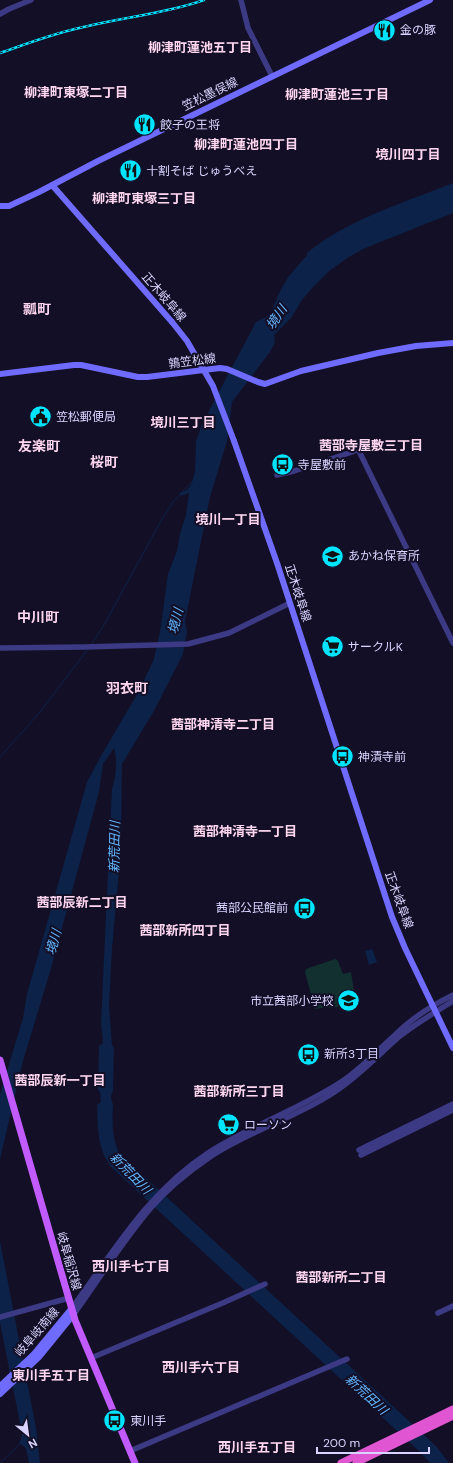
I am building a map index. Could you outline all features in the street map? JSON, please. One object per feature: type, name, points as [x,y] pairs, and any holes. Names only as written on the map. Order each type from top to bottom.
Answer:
[{"type":"highway","points":[[341,1463],[453,1409]]},
{"type":"highway","points":[[356,1463],[453,1416]]},
{"type":"main road","name":"笠松墨俣線","points":[[0,206],[9,206],[430,0]]},
{"type":"main road","name":"正木岐阜線","points":[[52,185],[172,322],[187,341],[210,380],[260,513],[392,917],[405,948],[453,1048]]},
{"type":"main road","name":"鶉笠松線","points":[[0,374],[74,365],[143,377],[155,377],[220,368],[237,372],[265,384],[301,371],[392,350],[416,346],[453,343]]},
{"type":"main road","name":"岐阜稲沢線","points":[[0,1060],[73,1311],[135,1463]]},
{"type":"main road","name":"岐阜岐南線","points":[[0,1394],[8,1388],[43,1343],[73,1311]]},
{"type":"main road","name":"岐阜岐南線","points":[[0,1386],[26,1366]]},
{"type":"street","points":[[0,14],[31,0]]},
{"type":"street","points":[[241,0],[248,28],[272,76]]},
{"type":"street","points":[[277,475],[294,471],[358,449],[453,643]]},
{"type":"street","points":[[0,648],[188,644],[229,633],[290,603]]},
{"type":"street","points":[[73,1311],[149,1206],[164,1191],[190,1171],[219,1152],[311,1106],[336,1091],[364,1070],[434,1008],[453,995]]},
{"type":"street","points":[[434,1008],[453,1001]]},
{"type":"street","points":[[453,1104],[360,1152],[453,1110]]},
{"type":"street","points":[[91,1358],[244,1294],[264,1284]]},
{"type":"street","points":[[0,1317],[69,1298]]},
{"type":"street","points":[[438,1313],[453,1306]]},
{"type":"street","points":[[130,1451],[345,1360]]},
{"type":"green space","points":[[335,959],[338,961],[343,974],[351,972],[356,1004],[315,1009],[305,972],[306,969]]},
{"type":"water","points":[[453,183],[453,213],[363,249],[329,271],[302,300],[291,318],[274,335],[275,342],[270,352],[232,402],[227,441],[210,497],[185,621],[187,632],[183,654],[154,711],[122,764],[121,849],[112,949],[109,1006],[112,1045],[114,1048],[113,1091],[111,1095],[113,1104],[113,1129],[119,1153],[436,1446],[449,1463],[430,1463],[420,1452],[111,1167],[106,1160],[99,1138],[97,1105],[101,1102],[100,1092],[98,1090],[99,1046],[103,1043],[101,1022],[112,789],[116,769],[114,748],[103,764],[99,792],[50,972],[23,1061],[0,1159],[0,1094],[23,1018],[27,994],[87,782],[139,691],[154,659],[160,632],[168,574],[177,551],[180,534],[186,515],[189,493],[181,496],[179,493],[187,490],[191,485],[195,472],[196,441],[201,427],[256,322],[268,316],[271,312],[281,289],[307,253],[323,241],[358,221]]},
{"type":"water","points":[[372,949],[377,962],[369,965],[365,951]]},
{"type":"water","points":[[0,1241],[36,1428],[40,1463],[29,1463],[26,1448],[19,1443],[22,1433],[0,1323]]},
{"type":"waterway","points":[[183,491],[192,482]]},
{"type":"waterway","points":[[91,645],[104,625],[162,519],[173,502],[180,495]]},
{"type":"waterway","points":[[0,757],[40,712],[88,649]]},
{"type":"waterway","points":[[0,1463],[20,1444]]},
{"type":"railway","points":[[0,53],[65,31],[176,8],[204,0]]},
{"type":"place","name":"金の豚","points":[[384,30]]},
{"type":"place","name":"餃子の王将","points":[[145,125]]},
{"type":"place","name":"十割そば じゅうべえ","points":[[131,171]]},
{"type":"place","name":"笠松郵便局","points":[[40,417]]},
{"type":"place","name":"寺屋敷前","points":[[282,465]]},
{"type":"place","name":"あかね保育所","points":[[332,556]]},
{"type":"place","name":"サークルK","points":[[333,647]]},
{"type":"place","name":"神漬寺前","points":[[343,757]]},
{"type":"place","name":"茜部公民館前","points":[[304,908]]},
{"type":"place","name":"市立茜部小学校","points":[[349,1001]]},
{"type":"place","name":"新所3丁目","points":[[309,1054]]},
{"type":"place","name":"ローソン","points":[[228,1125]]},
{"type":"place","name":"東川手","points":[[114,1421]]},
{"type":"district","name":"柳津町蓮池五丁目","points":[[200,47]]},
{"type":"district","name":"柳津町東塚二丁目","points":[[76,92]]},
{"type":"district","name":"柳津町蓮池三丁目","points":[[337,94]]},
{"type":"district","name":"柳津町蓮池四丁目","points":[[246,144]]},
{"type":"district","name":"境川四丁目","points":[[408,154]]},
{"type":"district","name":"柳津町東塚三丁目","points":[[144,198]]},
{"type":"district","name":"瓢町","points":[[37,309]]},
{"type":"district","name":"境川三丁目","points":[[183,422]]},
{"type":"district","name":"茜部寺屋敷三丁目","points":[[371,445]]},
{"type":"district","name":"友楽町","points":[[39,446]]},
{"type":"district","name":"桜町","points":[[104,462]]},
{"type":"district","name":"境川一丁目","points":[[228,519]]},
{"type":"district","name":"中川町","points":[[38,617]]},
{"type":"district","name":"羽衣町","points":[[127,688]]},
{"type":"district","name":"茜部神清寺二丁目","points":[[223,724]]},
{"type":"district","name":"茜部神清寺一丁目","points":[[245,831]]},
{"type":"district","name":"茜部辰新二丁目","points":[[82,902]]},
{"type":"district","name":"茜部新所四丁目","points":[[185,930]]},
{"type":"district","name":"茜部辰新一丁目","points":[[60,1080]]},
{"type":"district","name":"茜部新所三丁目","points":[[239,1091]]},
{"type":"district","name":"西川手七丁目","points":[[131,1266]]},
{"type":"district","name":"茜部新所二丁目","points":[[341,1277]]},
{"type":"district","name":"西川手六丁目","points":[[201,1367]]},
{"type":"district","name":"東川手五丁目","points":[[51,1375]]},
{"type":"district","name":"西川手五丁目","points":[[257,1447]]},
{"type":"water label","name":"境川","points":[[276,317]]},
{"type":"water label","name":"境川","points":[[175,621]]},
{"type":"water label","name":"新荒田川","points":[[114,847]]},
{"type":"water label","name":"境川","points":[[53,942]]},
{"type":"water label","name":"新荒田川","points":[[131,1173]]},
{"type":"water label","name":"新荒田川","points":[[367,1394]]}]
